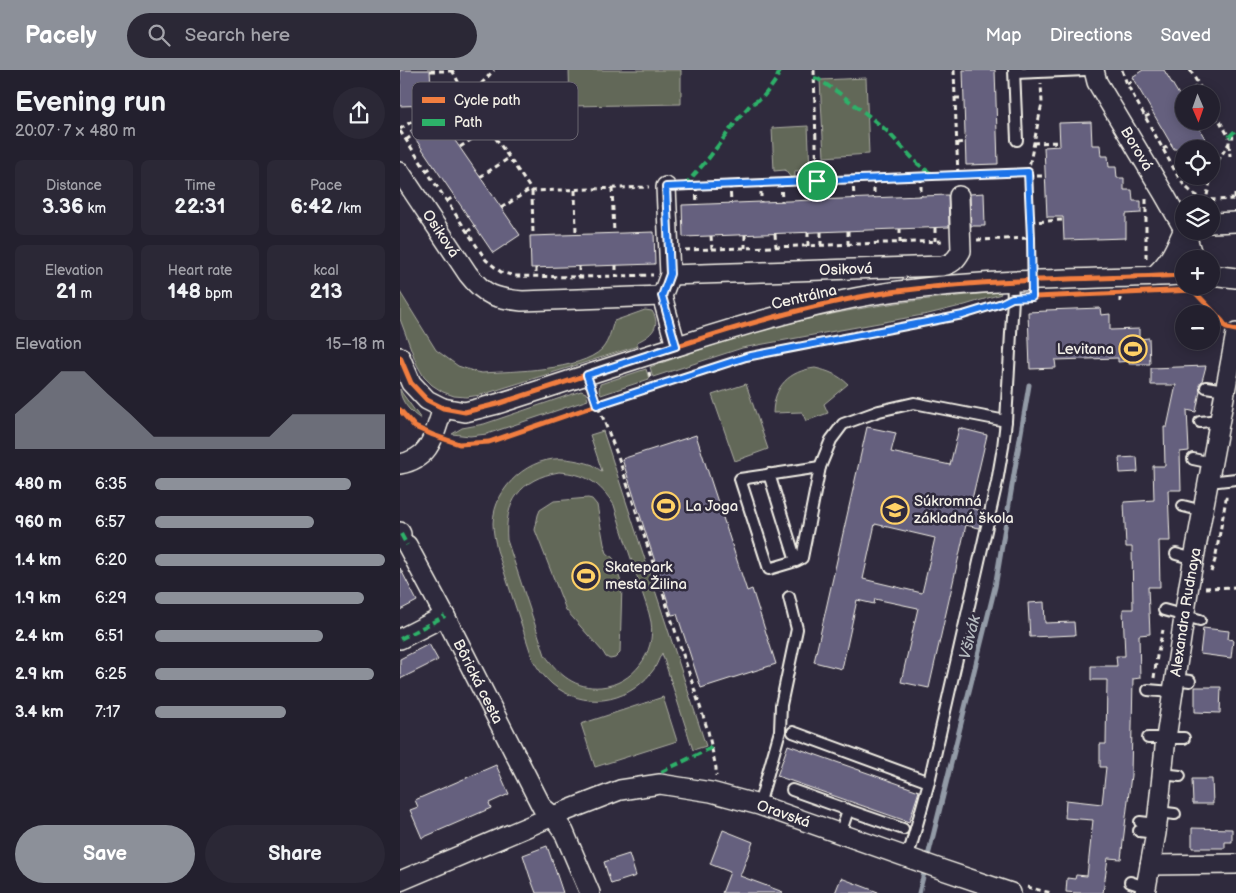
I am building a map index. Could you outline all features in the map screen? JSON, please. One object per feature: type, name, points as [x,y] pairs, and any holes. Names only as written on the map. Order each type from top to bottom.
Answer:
[{"type":"street","name":"Borová","points":[[1094,70],[1097,82],[1175,213]]},
{"type":"street","name":"Osiková","points":[[400,172],[468,274],[488,294],[522,301],[662,296]]},
{"type":"street","points":[[666,187],[670,274],[662,296],[676,346]]},
{"type":"street","name":"Osiková","points":[[670,274],[932,267],[951,264],[958,258],[961,251],[959,196]]},
{"type":"street","points":[[1220,223],[1236,222]]},
{"type":"street","points":[[1150,271],[1164,267],[1173,255],[1179,240]]},
{"type":"street","name":"Centrálna","points":[[443,408],[465,412],[497,404],[742,326],[810,307],[871,295],[934,287],[1150,271],[1175,274]]},
{"type":"street","points":[[1220,276],[1236,278]]},
{"type":"street","name":"Alexandra Rudnaya","points":[[1138,887],[1150,866],[1154,823],[1171,775],[1166,738],[1194,618],[1194,558],[1203,511],[1224,480],[1212,463],[1236,333]]},
{"type":"street","points":[[400,357],[411,383],[427,400],[443,408],[429,446],[420,456],[400,464]]},
{"type":"street","name":"Bôrická cesta","points":[[402,537],[445,616],[542,806],[553,816],[564,832],[590,893]]},
{"type":"street","points":[[400,639],[445,616]]},
{"type":"street","name":"Oravská","points":[[553,816],[620,790],[660,784],[711,792],[758,805],[1011,893]]},
{"type":"street","points":[[400,881],[553,816]]},
{"type":"street","points":[[1150,866],[1236,864]]},
{"type":"lane","points":[[1017,140],[1014,71],[1086,70]]},
{"type":"lane","points":[[911,859],[911,846],[929,782],[997,482],[1006,421],[1010,363],[1012,281]]},
{"type":"lane","points":[[1206,387],[1225,390]]},
{"type":"lane","points":[[820,467],[740,478],[769,568],[802,558],[820,467],[831,440],[842,424],[879,411],[914,403],[1006,421]]},
{"type":"lane","points":[[1200,422],[1220,420]]},
{"type":"lane","points":[[1193,459],[1212,463]]},
{"type":"lane","points":[[769,474],[796,561]]},
{"type":"lane","points":[[1183,506],[1203,511]]},
{"type":"lane","points":[[1176,554],[1194,558]]},
{"type":"lane","points":[[758,805],[780,731],[782,705],[797,629],[789,597]]},
{"type":"lane","points":[[1164,610],[1194,618]]},
{"type":"lane","points":[[1148,690],[1179,684]]},
{"type":"lane","points":[[792,732],[929,782]]},
{"type":"lane","points":[[792,790],[903,829]]},
{"type":"lane","points":[[840,834],[848,810]]},
{"type":"path","points":[[430,71],[452,70],[458,82]]},
{"type":"path","points":[[483,82],[494,70]]},
{"type":"path","points":[[814,70],[817,181]]},
{"type":"path","points":[[954,70],[959,196]]},
{"type":"path","points":[[1122,70],[1127,84],[1180,180],[1194,195]]},
{"type":"path","points":[[1190,70],[1199,85]]},
{"type":"path","points":[[1031,281],[1028,174],[1042,103],[1040,72]]},
{"type":"path","points":[[1127,84],[1134,80]]},
{"type":"path","points":[[955,98],[964,98]]},
{"type":"path","points":[[1145,117],[1152,113]]},
{"type":"path","points":[[400,129],[412,121]]},
{"type":"path","points":[[1220,121],[1229,137],[1230,156]]},
{"type":"path","points":[[406,140],[412,136]]},
{"type":"path","points":[[1229,137],[1236,137]]},
{"type":"path","points":[[460,147],[471,140]]},
{"type":"path","points":[[497,140],[531,190],[533,236]]},
{"type":"path","points":[[957,143],[965,142]]},
{"type":"path","points":[[1033,143],[1060,142]]},
{"type":"path","points":[[1207,195],[1213,169],[1229,143]]},
{"type":"path","points":[[1163,150],[1172,144]]},
{"type":"path","points":[[480,177],[509,158]]},
{"type":"path","points":[[426,171],[434,166]]},
{"type":"path","points":[[501,208],[531,190],[696,186],[920,176],[1028,174],[1045,176]]},
{"type":"path","points":[[920,176],[921,196]]},
{"type":"path","points":[[874,178],[874,198]]},
{"type":"path","points":[[853,179],[854,199]]},
{"type":"path","points":[[826,180],[826,200]]},
{"type":"path","points":[[781,182],[782,202]]},
{"type":"path","points":[[761,183],[761,202]]},
{"type":"path","points":[[730,184],[731,203]]},
{"type":"path","points":[[696,186],[697,205]]},
{"type":"path","points":[[612,188],[614,233]]},
{"type":"path","points":[[575,189],[576,234]]},
{"type":"path","points":[[1145,191],[1150,271]]},
{"type":"path","points":[[1220,201],[1236,199],[1236,192]]},
{"type":"path","points":[[447,201],[454,196]]},
{"type":"path","points":[[1030,222],[1063,220]]},
{"type":"path","points":[[467,232],[475,226]]},
{"type":"path","points":[[935,228],[936,241]]},
{"type":"path","points":[[900,229],[900,243]]},
{"type":"path","points":[[848,231],[848,244]]},
{"type":"path","points":[[808,232],[808,246]]},
{"type":"path","points":[[820,232],[821,245]]},
{"type":"path","points":[[776,234],[776,247]]},
{"type":"path","points":[[745,235],[745,248]]},
{"type":"path","points":[[712,236],[712,250]]},
{"type":"path","points":[[616,265],[616,276]]},
{"type":"path","points":[[579,266],[579,277]]},
{"type":"path","points":[[536,268],[536,276]]},
{"type":"path","points":[[587,375],[619,460],[707,719],[716,768],[716,780]]},
{"type":"path","points":[[588,408],[606,402]]},
{"type":"path","points":[[1210,574],[1215,560],[1226,499],[1224,480]]},
{"type":"path","points":[[1194,618],[1207,581]]},
{"type":"path","points":[[1204,588],[1236,587]]},
{"type":"green space","points":[[569,70],[681,70],[681,104],[578,106],[578,82],[569,82]]},
{"type":"green space","points":[[866,78],[869,154],[824,157],[820,80]]},
{"type":"green space","points":[[808,126],[810,170],[795,171],[795,178],[791,178],[785,170],[774,171],[772,128]]},
{"type":"green space","points":[[400,292],[436,350],[458,366],[482,373],[545,369],[578,362],[602,349],[608,339],[614,321],[645,310],[652,311],[656,321],[654,330],[647,337],[637,342],[638,346],[481,395],[454,396],[432,385],[424,377],[417,365],[400,319]]},
{"type":"green space","points":[[1000,292],[1001,294],[928,314],[742,348],[653,377],[650,367],[742,336],[789,323],[857,309]]},
{"type":"green space","points":[[815,368],[833,374],[848,384],[824,404],[828,413],[806,421],[802,412],[773,413],[776,395],[785,382],[798,372]]},
{"type":"green space","points":[[646,369],[649,379],[601,395],[599,390],[600,384]]},
{"type":"green space","points":[[746,384],[768,449],[735,461],[712,395]]},
{"type":"green space","points":[[400,389],[421,419],[407,406],[402,398]]},
{"type":"green space","points":[[581,391],[586,393],[588,400],[487,434],[470,436],[452,434],[462,428],[484,424]]},
{"type":"green space","points":[[603,431],[706,746],[693,750],[662,653],[653,671],[641,683],[617,697],[604,700],[577,698],[564,692],[546,679],[533,660],[497,550],[493,526],[495,510],[500,497],[516,476],[540,462],[553,459],[569,459],[593,465],[602,471],[590,435]],"holes":[[[559,472],[584,477],[597,485],[614,505],[651,622],[652,634],[650,645],[640,665],[623,680],[613,685],[592,687],[576,683],[556,669],[545,655],[507,540],[508,514],[517,494],[534,480],[545,475]]]},
{"type":"green space","name":"Skatepark mesta Žilina","points":[[592,499],[597,505],[604,544],[607,553],[613,558],[622,585],[620,653],[615,658],[610,659],[606,657],[566,610],[535,530],[540,510],[554,501]]},
{"type":"green space","points":[[663,697],[677,741],[595,767],[581,724]]},
{"type":"building","points":[[400,70],[430,70],[431,82],[412,82],[412,106],[400,106]]},
{"type":"building","points":[[963,70],[995,70],[998,164],[966,165]]},
{"type":"building","points":[[1143,70],[1164,70],[1175,88],[1175,130],[1200,130],[1206,140],[1175,140],[1174,149],[1132,77]]},
{"type":"building","points":[[1091,122],[1092,145],[1100,145],[1101,156],[1108,156],[1109,167],[1116,167],[1117,178],[1124,178],[1124,190],[1132,190],[1133,201],[1141,201],[1141,213],[1126,214],[1126,238],[1064,240],[1063,217],[1047,217],[1044,147],[1060,146],[1059,123]]},
{"type":"building","points":[[416,140],[455,140],[520,235],[493,253]]},
{"type":"building","points":[[984,193],[985,226],[971,226],[970,194]]},
{"type":"building","points":[[948,195],[949,227],[683,237],[682,205]]},
{"type":"building","points":[[654,232],[655,264],[531,268],[530,236]]},
{"type":"building","points":[[1100,308],[1101,315],[1110,314],[1110,330],[1139,329],[1139,339],[1149,338],[1150,364],[1129,364],[1129,361],[1118,362],[1118,358],[1055,360],[1056,368],[1030,369],[1028,312]]},
{"type":"building","points":[[1206,366],[1199,385],[1200,391],[1196,412],[1187,410],[1189,451],[1180,452],[1181,490],[1168,490],[1170,541],[1159,541],[1160,587],[1148,587],[1150,634],[1139,635],[1140,678],[1133,679],[1131,775],[1121,859],[1108,858],[1103,893],[1066,892],[1067,878],[1075,879],[1076,875],[1087,876],[1093,820],[1065,818],[1066,800],[1102,804],[1106,767],[1100,767],[1100,744],[1106,744],[1107,680],[1091,680],[1091,666],[1117,666],[1116,656],[1125,656],[1123,609],[1133,609],[1132,547],[1126,547],[1124,502],[1154,500],[1153,466],[1165,466],[1164,427],[1167,427],[1176,385],[1151,385],[1151,368]]},
{"type":"building","points":[[867,427],[896,433],[891,452],[950,465],[959,428],[987,435],[970,508],[983,511],[979,528],[966,525],[929,688],[901,682],[918,608],[875,599],[874,604],[857,600],[842,669],[814,662]],"holes":[[[875,524],[935,538],[922,593],[863,579]]]},
{"type":"building","points":[[696,435],[747,591],[752,589],[776,664],[701,688],[677,614],[672,615],[622,459]]},
{"type":"building","points":[[1137,457],[1138,472],[1120,473],[1119,458]]},
{"type":"building","points":[[400,568],[417,601],[400,610]]},
{"type":"building","points":[[1044,602],[1045,623],[1074,622],[1075,635],[1030,637],[1028,603]]},
{"type":"building","points":[[1203,628],[1229,631],[1228,639],[1233,640],[1231,658],[1200,654]]},
{"type":"building","points":[[429,644],[438,660],[400,679],[400,659]]},
{"type":"building","points":[[1195,687],[1221,687],[1220,713],[1195,712]]},
{"type":"building","points":[[788,745],[919,791],[909,822],[777,776]]},
{"type":"building","points":[[496,765],[509,794],[489,803],[491,808],[422,838],[410,810],[418,807],[415,800]]},
{"type":"building","points":[[1192,779],[1212,779],[1213,804],[1193,804]]},
{"type":"building","points":[[1192,828],[1232,829],[1232,842],[1225,842],[1225,848],[1192,848]]},
{"type":"building","points":[[723,830],[753,842],[740,876],[782,893],[722,893],[730,872],[710,864]]},
{"type":"building","points":[[547,846],[563,893],[536,893],[530,877],[523,855]]},
{"type":"building","points":[[629,854],[636,876],[611,884],[604,862]]},
{"type":"building","points":[[841,878],[878,892],[878,893],[835,893]]},
{"type":"waterway","name":"Všivák","points":[[927,860],[995,587],[1029,385]]},
{"type":"waterway","name":"Všivák","points":[[919,893],[925,869]]},
{"type":"marked path","points":[[684,186],[708,159],[750,105],[763,97],[776,80],[780,70]]},
{"type":"marked path","points":[[814,78],[839,93],[869,116],[887,131],[918,164],[934,176]]},
{"type":"marked path","points":[[1229,137],[1236,130]]},
{"type":"marked path","points":[[401,534],[407,545]]},
{"type":"marked path","points":[[400,639],[445,616]]},
{"type":"marked path","points":[[661,772],[712,746]]},
{"type":"cycle path","points":[[400,357],[411,383],[427,400],[443,408],[465,412],[497,404],[754,323],[847,299],[949,285],[1027,280],[1175,275]]},
{"type":"cycle path","points":[[400,410],[415,427],[433,435],[459,444],[489,442],[746,357],[963,315],[1013,298],[1193,290],[1227,328],[1236,330]]},
{"type":"place","name":"Levitana","points":[[1133,349]]},
{"type":"place","name":"La Joga","points":[[666,506]]},
{"type":"place","name":"Súkromná základná škola","points":[[895,510]]},
{"type":"place","name":"Skatepark mesta Žilina","points":[[586,576]]},
{"type":"route","points":[[1028,172],[1032,297],[1012,298],[963,315],[746,357],[597,405],[587,375],[676,346],[662,296],[670,274],[666,187],[817,181],[1028,172]]}]
